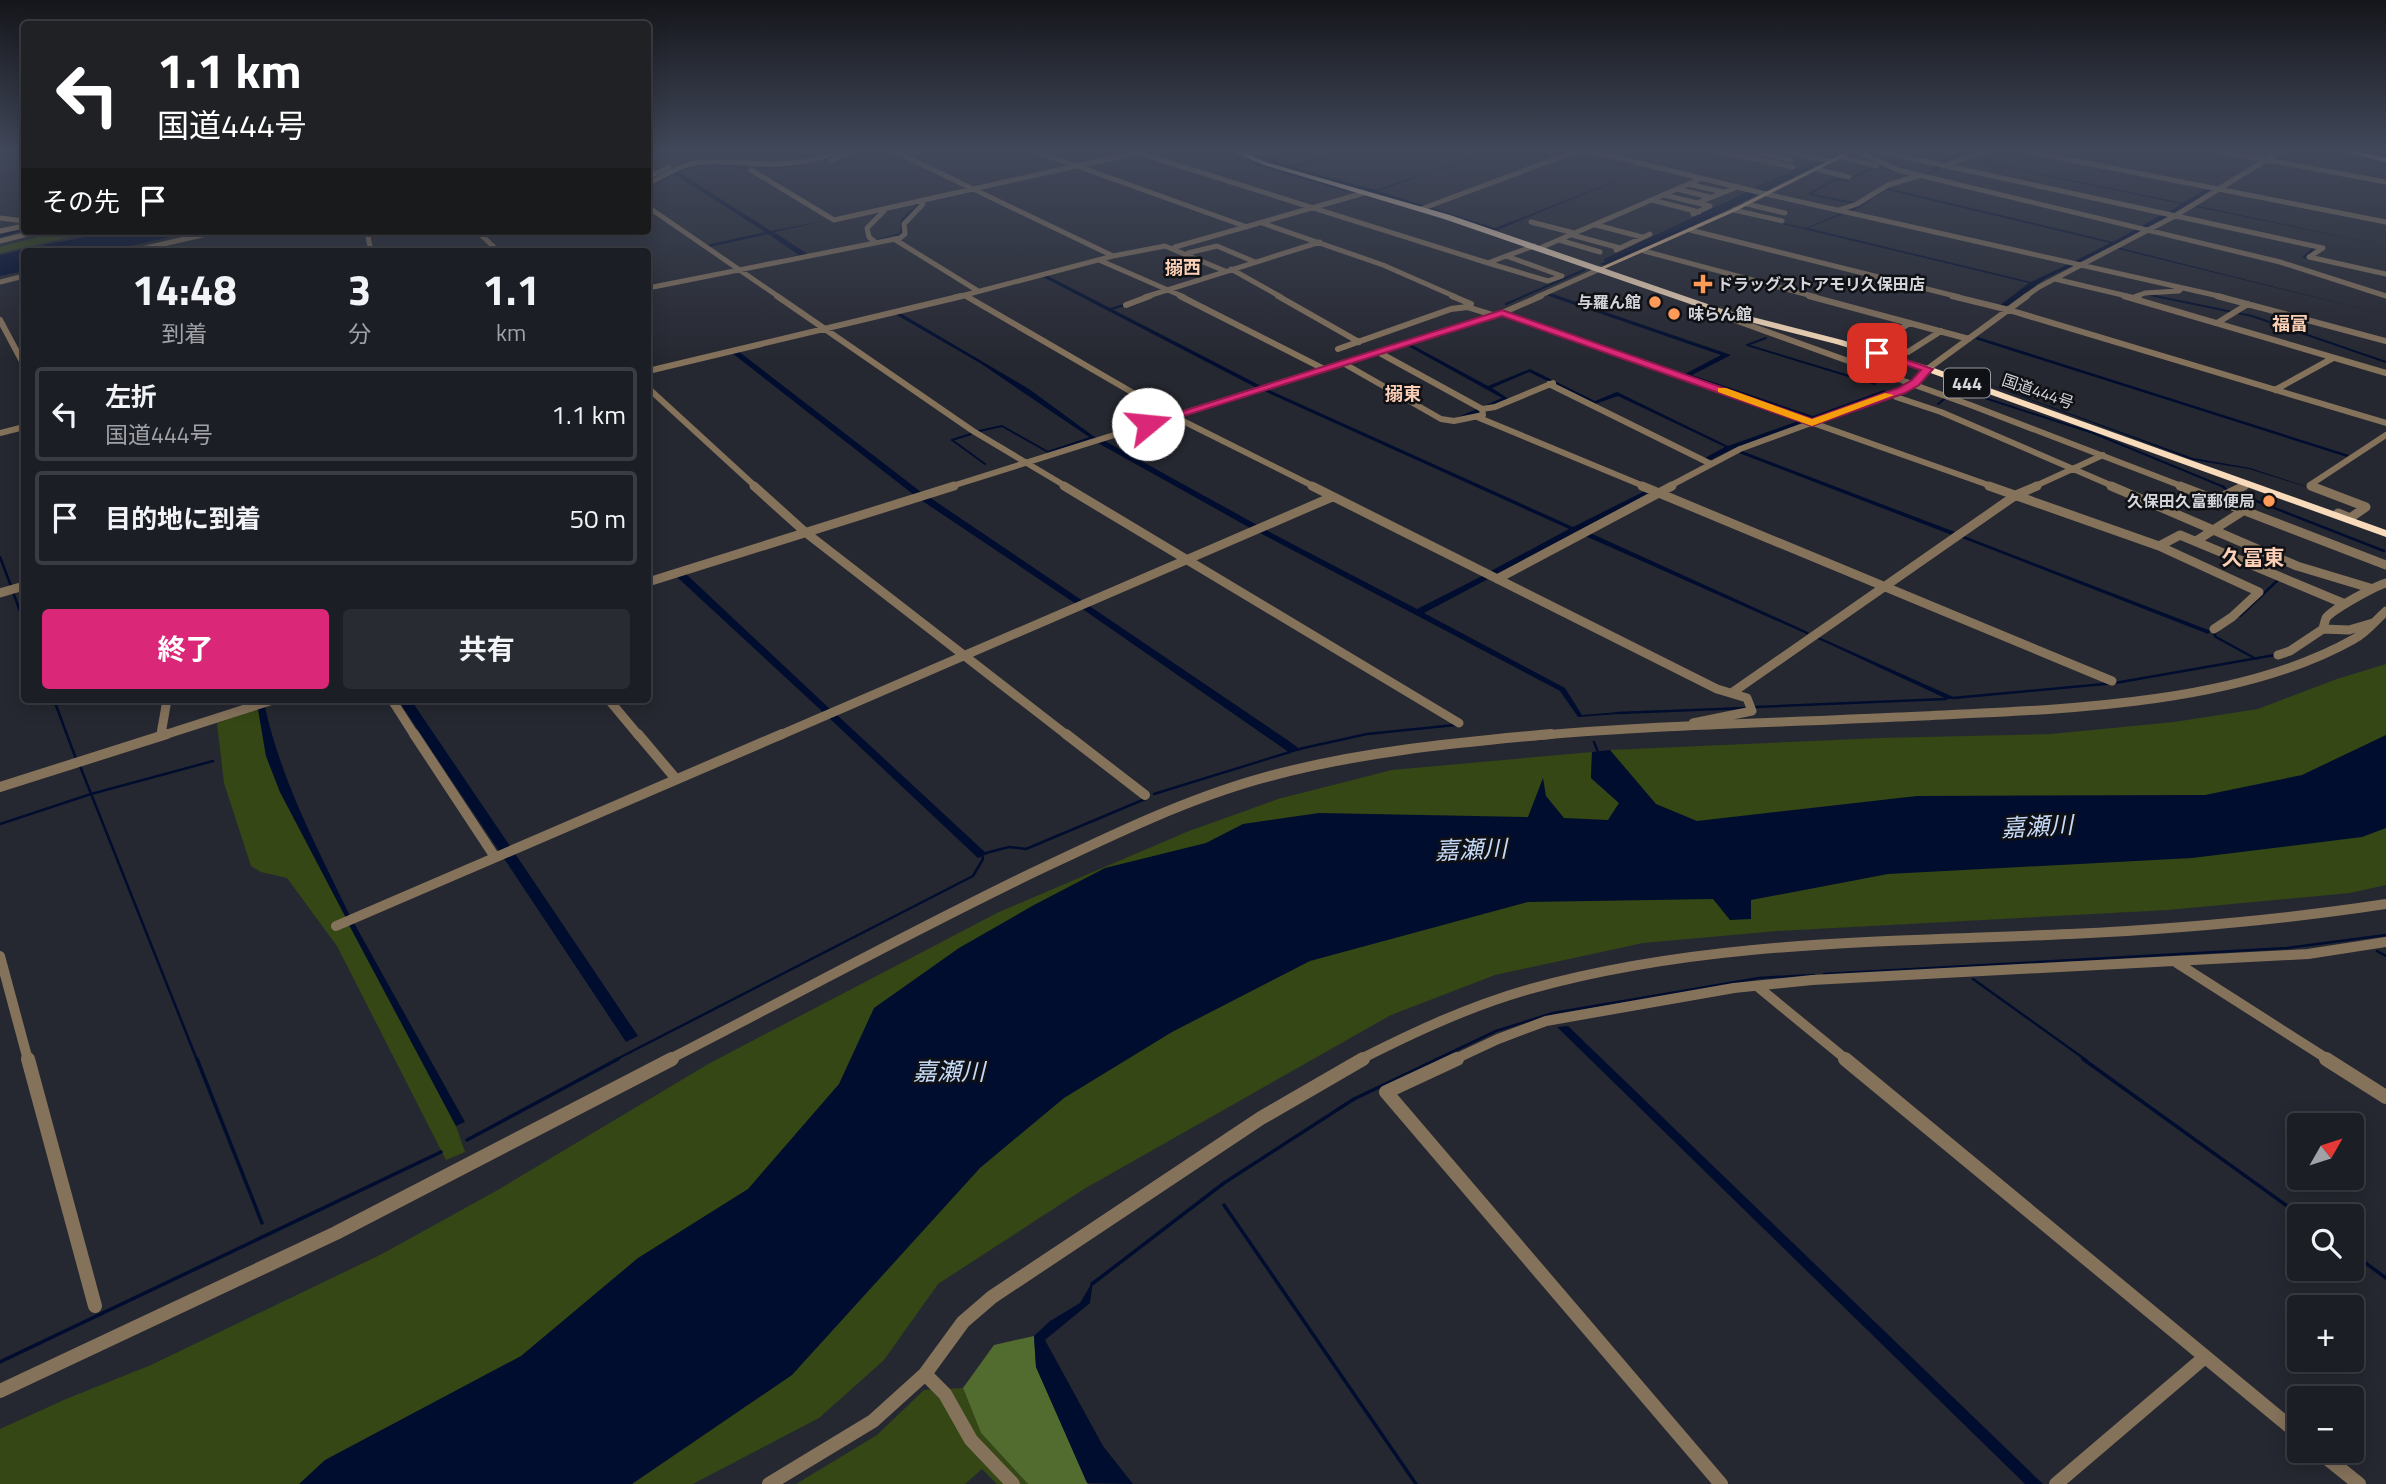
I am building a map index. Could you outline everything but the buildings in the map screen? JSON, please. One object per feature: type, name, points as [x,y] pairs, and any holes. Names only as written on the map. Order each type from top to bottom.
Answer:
[{"type":"highway","name":"国道444号","points":[[1460,220],[1722,313],[1852,346],[1928,369],[2386,532]]},
{"type":"main road","points":[[1600,269],[1711,220]]},
{"type":"street","points":[[667,220],[967,427],[1459,723]]},
{"type":"street","points":[[875,220],[867,228],[869,237],[876,243]]},
{"type":"street","points":[[651,287],[894,239],[904,236],[904,224],[908,220]]},
{"type":"street","points":[[1040,220],[1113,256]]},
{"type":"street","points":[[1228,220],[1247,227]]},
{"type":"street","points":[[1174,247],[1271,220]]},
{"type":"street","points":[[1352,220],[1548,281],[1562,276],[1506,256]]},
{"type":"street","points":[[1488,263],[1559,240],[1604,220]]},
{"type":"street","points":[[1778,220],[1782,221]]},
{"type":"street","points":[[1884,220],[2184,287],[2386,341]]},
{"type":"street","points":[[2106,220],[2280,262],[2386,296]]},
{"type":"street","points":[[1497,579],[1740,449],[1912,384],[1964,338],[2007,309],[2080,264],[2148,231],[2162,220]]},
{"type":"street","points":[[2189,220],[2323,248],[2309,257],[2386,274]]},
{"type":"street","points":[[1531,222],[1628,244]]},
{"type":"street","points":[[1262,223],[1383,265],[1471,304],[1467,307]]},
{"type":"street","points":[[1595,224],[1642,237]]},
{"type":"street","points":[[0,231],[21,225]]},
{"type":"street","points":[[1690,230],[2007,309],[2386,423]]},
{"type":"street","points":[[1576,233],[1617,250],[1650,234]]},
{"type":"street","points":[[0,241],[24,235]]},
{"type":"street","points":[[146,248],[202,235]]},
{"type":"street","points":[[481,235],[495,248]]},
{"type":"street","points":[[894,239],[978,291]]},
{"type":"street","points":[[1559,240],[1600,252]]},
{"type":"street","points":[[1125,304],[1321,242]]},
{"type":"street","points":[[651,370],[965,295],[1113,256],[1165,246],[1174,247],[1228,270],[1359,342]]},
{"type":"street","points":[[1187,253],[1217,246],[1255,262]]},
{"type":"street","points":[[1644,251],[1964,338]]},
{"type":"street","points":[[1099,260],[1167,289],[1324,369]]},
{"type":"street","points":[[651,581],[1493,316],[1600,269]]},
{"type":"street","points":[[0,282],[21,277]]},
{"type":"street","points":[[2053,280],[2217,323],[2331,359],[2386,373]]},
{"type":"street","points":[[2137,301],[2145,293],[2179,291],[2184,287]]},
{"type":"street","points":[[965,295],[1173,416],[1717,689],[1746,698],[1752,711],[1691,723],[1689,728]]},
{"type":"street","points":[[2217,323],[2248,304]]},
{"type":"street","points":[[1338,349],[1451,309],[1467,307],[1493,316]]},
{"type":"street","points":[[1502,313],[2159,546],[2259,592],[2232,617],[2214,629]]},
{"type":"street","points":[[1722,313],[2382,563],[2386,554]]},
{"type":"street","points":[[0,320],[21,359]]},
{"type":"street","points":[[1910,323],[1878,342],[1908,352],[1941,331]]},
{"type":"street","points":[[1378,352],[1482,409],[1495,407],[1558,381]]},
{"type":"street","points":[[2275,390],[2331,359]]},
{"type":"street","points":[[1343,363],[1441,419],[1454,421],[1477,417],[1483,415],[1482,409]]},
{"type":"street","points":[[1549,384],[1711,464]]},
{"type":"street","points":[[651,390],[805,532],[1145,795]]},
{"type":"street","points":[[1894,393],[1896,397],[1941,412],[2074,468],[2297,566],[2370,587],[2386,583]]},
{"type":"street","points":[[1477,417],[2112,681]]},
{"type":"street","points":[[0,433],[21,428]]},
{"type":"street","points":[[2350,517],[2365,507],[2310,485],[2386,435]]},
{"type":"street","points":[[1732,692],[2016,495],[2103,456]]},
{"type":"street","points":[[2217,499],[2247,484]]},
{"type":"street","points":[[2281,496],[2286,495],[2386,532]]},
{"type":"street","points":[[336,926],[1332,498]]},
{"type":"street","points":[[2196,541],[2218,530],[2243,511]]},
{"type":"street","points":[[2159,546],[2180,535],[2345,604]]},
{"type":"street","points":[[0,593],[21,587]]},
{"type":"street","points":[[2323,629],[2326,618],[2345,604],[2359,598],[2370,587]]},
{"type":"street","points":[[0,1391],[336,1233],[977,900],[1085,848],[1183,806],[1260,779],[1399,748],[1561,733],[2045,710],[2145,699],[2225,685],[2302,664],[2357,638],[2386,611]]},
{"type":"street","points":[[2278,655],[2290,651],[2323,629],[2349,629],[2368,623],[2374,624]]},
{"type":"street","points":[[161,734],[166,703]]},
{"type":"street","points":[[0,787],[264,703]]},
{"type":"street","points":[[394,703],[495,858]]},
{"type":"street","points":[[611,703],[676,779]]},
{"type":"street","points":[[769,1484],[873,1421],[925,1374],[963,1322],[992,1297],[1275,1107],[1350,1063],[1410,1033],[1528,990],[1602,972],[1732,952],[2232,922],[2386,904]]},
{"type":"street","points":[[1721,1484],[1386,1092],[1498,1039],[1546,1021],[1734,988],[1812,980],[2308,954],[2386,942]]},
{"type":"street","points":[[0,956],[95,1306]]},
{"type":"street","points":[[2177,962],[2386,1097]]},
{"type":"street","points":[[1758,987],[2287,1424]]},
{"type":"street","points":[[2056,1484],[2205,1357]]},
{"type":"street","points":[[925,1374],[944,1394],[971,1440],[1013,1484]]},
{"type":"street","points":[[2333,1463],[2358,1484]]},
{"type":"green space","points":[[46,235],[79,235],[0,253],[0,247]]},
{"type":"green space","points":[[2386,664],[2386,748],[2312,782],[2200,801],[1684,829],[1640,796],[1622,774],[1610,750],[1880,738],[2051,734],[2174,722],[2258,709],[2337,679]]},
{"type":"green space","points":[[258,709],[266,756],[280,792],[456,1126],[465,1152],[446,1160],[337,946],[287,878],[261,872],[251,866],[224,783],[217,723]]},
{"type":"green space","points":[[1592,752],[1591,778],[1619,803],[1622,828],[1537,825],[859,1104],[376,1484],[0,1484],[0,1429],[151,1365],[382,1254],[496,1191],[710,1063],[999,912],[1189,831],[1278,799],[1392,770]]},
{"type":"green space","points":[[2386,815],[2386,885],[2350,893],[2168,910],[1777,931],[1643,943],[1495,975],[1391,1015],[1084,1189],[938,1284],[884,1360],[819,1418],[693,1484],[596,1484],[1179,922],[1738,887]]},
{"type":"green space","points":[[1034,1336],[1036,1367],[1088,1484],[1028,1484],[981,1433],[963,1388],[994,1345]]},
{"type":"green space","points":[[963,1388],[981,1433],[1028,1484],[997,1484],[982,1469],[965,1484],[796,1484],[877,1435],[924,1390]]},
{"type":"water","points":[[747,220],[754,220],[771,231],[829,220],[774,232],[809,255],[769,261],[799,255],[768,234],[709,247],[707,245],[765,232]]},
{"type":"water","points":[[1459,220],[1471,220],[1495,228],[1521,220],[1495,231]]},
{"type":"water","points":[[1693,220],[1705,220],[1604,265],[1600,264]]},
{"type":"water","points":[[1766,220],[1806,228],[1827,220],[1808,228],[2031,282],[2071,263],[2076,264],[2045,279],[2004,308],[1999,306],[2029,283]]},
{"type":"water","points":[[2014,220],[2113,242],[2152,220],[2163,220],[2113,246],[2386,315],[2110,247],[2078,263],[2073,262],[2110,243]]},
{"type":"water","points":[[2261,220],[2265,220],[2386,246]]},
{"type":"water","points":[[96,235],[178,235],[122,248],[49,248],[43,245]]},
{"type":"water","points":[[21,250],[21,272],[0,276],[0,255]]},
{"type":"water","points":[[1046,275],[1261,386],[1257,388],[1041,276]]},
{"type":"water","points":[[1550,293],[1731,355],[1692,375],[1813,416],[1884,390],[1890,393],[1812,420],[1683,375],[1721,355],[1546,295]]},
{"type":"water","points":[[900,313],[1029,389],[1096,438],[1092,439],[980,363],[895,314]]},
{"type":"water","points":[[1978,337],[2349,455],[2347,457],[1975,339]]},
{"type":"water","points":[[1412,345],[1488,386],[1530,369],[1595,401],[1617,392],[1728,446],[1801,420],[1807,422],[1708,461],[1703,459],[1725,447],[1618,396],[1595,404],[1529,372],[1492,388],[1509,399],[1479,410],[1478,415],[1456,418],[1502,398],[1408,346]]},
{"type":"water","points":[[738,351],[921,492],[914,495],[732,353]]},
{"type":"water","points":[[1939,366],[2193,458],[2250,468],[2326,493],[2249,469],[2193,460]]},
{"type":"water","points":[[1269,390],[1573,527],[1647,490],[1651,492],[1495,575],[1489,572],[1569,529],[1264,391]]},
{"type":"water","points":[[1105,441],[1259,526],[1252,529],[1098,443]]},
{"type":"water","points":[[1742,451],[1955,532],[1952,535],[1739,453]]},
{"type":"water","points":[[929,497],[1083,601],[1076,604],[921,500]]},
{"type":"water","points":[[1264,529],[1417,609],[1482,576],[1488,579],[1424,613],[1565,688],[1582,715],[1619,714],[1578,717],[1560,691],[1258,532]]},
{"type":"water","points":[[1588,532],[1808,632],[1809,635],[1583,535]]},
{"type":"water","points":[[1964,536],[2211,631],[2208,634],[1962,538]]},
{"type":"water","points":[[686,574],[831,710],[824,713],[677,577]]},
{"type":"water","points":[[1088,605],[1301,750],[1290,753],[1081,608]]},
{"type":"water","points":[[1816,638],[1821,638],[1958,699],[1947,699]]},
{"type":"water","points":[[400,703],[413,703],[510,846],[499,851]]},
{"type":"water","points":[[265,707],[281,762],[313,840],[350,916],[346,918],[280,792],[266,756],[258,709]]},
{"type":"water","points":[[836,714],[987,854],[978,858],[828,717]]},
{"type":"water","name":"嘉瀬川","points":[[2386,735],[2386,828],[2362,837],[2192,858],[1888,874],[1751,900],[1751,919],[1730,920],[1713,899],[1528,902],[1310,961],[1172,1032],[1064,1098],[980,1168],[792,1375],[632,1484],[299,1484],[325,1460],[521,1356],[638,1258],[748,1189],[839,1084],[874,1008],[959,948],[1105,868],[1206,843],[1243,824],[1319,813],[1528,817],[1543,778],[1546,796],[1564,818],[1608,820],[1619,803],[1591,778],[1592,752],[1610,750],[1656,804],[1697,821],[1917,796],[2205,795],[2302,775]]},
{"type":"water","points":[[514,852],[638,1036],[626,1042],[503,857]]},
{"type":"water","points":[[354,923],[465,1122],[456,1126],[349,925]]},
{"type":"water","points":[[1568,1026],[2043,1484],[2025,1484],[1557,1027]]},
{"type":"water","points":[[1093,1281],[1090,1303],[1045,1340],[1103,1446],[1133,1484],[1087,1483],[1036,1367],[1034,1336],[1050,1321],[1080,1303]]},
{"type":"waterway","points":[[878,240],[901,234],[902,220]]},
{"type":"waterway","points":[[1605,260],[1690,220]]},
{"type":"waterway","points":[[0,236],[21,230]]},
{"type":"waterway","points":[[2308,258],[2304,257],[2314,248]]},
{"type":"waterway","points":[[1506,304],[1584,270]]},
{"type":"waterway","points":[[2150,295],[2252,316],[2386,362]]},
{"type":"waterway","points":[[1111,309],[1124,305]]},
{"type":"waterway","points":[[1766,338],[1747,345],[1875,384]]},
{"type":"waterway","points":[[1938,404],[1948,396],[1963,391],[2093,433],[2222,486]]},
{"type":"waterway","points":[[979,431],[1002,426],[1048,452],[1090,438]]},
{"type":"waterway","points":[[971,434],[952,440],[985,464]]},
{"type":"waterway","points":[[2222,486],[2227,490]]},
{"type":"waterway","points":[[2236,493],[2384,551]]},
{"type":"waterway","points":[[0,557],[11,586]]},
{"type":"waterway","points":[[2240,616],[2278,580]]},
{"type":"waterway","points":[[13,592],[21,614]]},
{"type":"waterway","points":[[2217,632],[2214,634],[2216,637],[2255,658]]},
{"type":"waterway","points":[[2255,658],[2275,655]]},
{"type":"waterway","points":[[1953,698],[2115,683],[2255,658]]},
{"type":"waterway","points":[[1755,707],[1946,699]]},
{"type":"waterway","points":[[55,703],[76,759]]},
{"type":"waterway","points":[[1618,713],[1745,708]]},
{"type":"waterway","points":[[1299,749],[1367,734],[1455,725]]},
{"type":"waterway","points":[[1594,742],[1598,752]]},
{"type":"waterway","points":[[1154,794],[1290,752]]},
{"type":"waterway","points":[[91,794],[213,761]]},
{"type":"waterway","points":[[80,766],[91,794]]},
{"type":"waterway","points":[[0,824],[91,794]]},
{"type":"waterway","points":[[91,794],[197,1060]]},
{"type":"waterway","points":[[615,1060],[973,876],[983,859],[982,854],[1009,847],[1026,849],[1145,799]]},
{"type":"waterway","points":[[1824,974],[2287,948],[2386,935]]},
{"type":"waterway","points":[[2377,951],[2386,956]]},
{"type":"waterway","points":[[1435,1060],[1496,1031],[1553,1013],[1759,978],[1814,975]]},
{"type":"waterway","points":[[1973,979],[2086,1060]]},
{"type":"waterway","points":[[197,1059],[262,1223]]},
{"type":"waterway","points":[[467,1140],[618,1059]]},
{"type":"waterway","points":[[1092,1284],[1224,1183],[1354,1099],[1438,1059]]},
{"type":"waterway","points":[[2083,1059],[2287,1206]]},
{"type":"waterway","points":[[0,1362],[441,1152]]},
{"type":"waterway","points":[[1224,1205],[1416,1484]]},
{"type":"waterway","points":[[2364,1262],[2386,1278]]},
{"type":"slow traffic","points":[[1722,390],[1812,422],[1888,395]]},
{"type":"place","name":"ドラッグストアモリ久保田店","points":[[1703,284]]},
{"type":"place","name":"与羅ん館","points":[[1655,302]]},
{"type":"place","name":"味らん館","points":[[1674,314]]},
{"type":"place","name":"久保田久富郵便局","points":[[2269,501]]},
{"type":"district","name":"搦西","points":[[1183,267]]},
{"type":"district","name":"福富","points":[[2290,323]]},
{"type":"district","name":"搦東","points":[[1403,393]]},
{"type":"district","name":"久冨東","points":[[2253,557]]},
{"type":"route","points":[[1148,424],[1502,313],[1812,422],[1902,390],[1916,382],[1928,369],[1877,353]]}]
